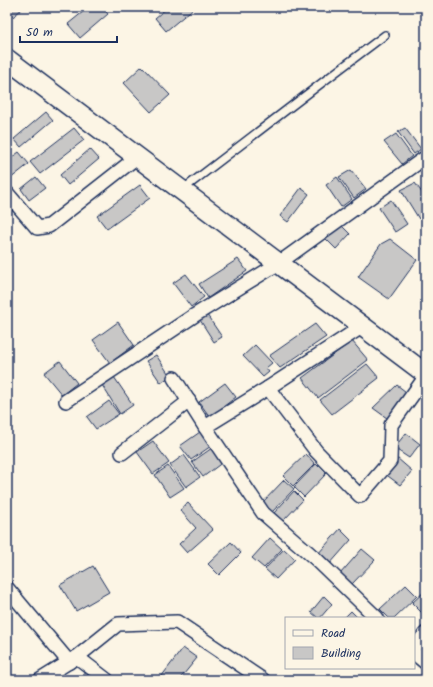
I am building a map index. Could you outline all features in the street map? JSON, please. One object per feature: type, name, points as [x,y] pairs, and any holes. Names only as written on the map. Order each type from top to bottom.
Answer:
[{"type":"main road","points":[[7,59],[426,375]]},
{"type":"street","points":[[7,193],[37,228],[49,226],[137,157]]},
{"type":"street","points":[[66,401],[195,315],[279,263],[426,157]]},
{"type":"street","points":[[205,426],[268,388],[363,326]]},
{"type":"street","points":[[268,388],[316,451],[360,496],[390,461],[391,425],[426,375]]},
{"type":"street","points":[[174,378],[262,513],[316,560],[376,617]]},
{"type":"street","points":[[122,453],[189,401]]},
{"type":"street","points":[[7,588],[73,660],[108,680]]},
{"type":"street","points":[[40,680],[73,660],[118,624],[177,622],[263,680]]},
{"type":"street","points":[[415,646],[426,633]]},
{"type":"street","points":[[415,654],[426,663]]},
{"type":"lane","points":[[182,190],[385,35]]},
{"type":"building","points":[[7,7],[24,7],[13,17],[7,10]]},
{"type":"building","points":[[89,7],[102,7],[108,14],[80,38],[68,24]]},
{"type":"building","points":[[168,7],[195,7],[166,31],[155,18]]},
{"type":"building","points":[[142,66],[170,95],[151,112],[124,83]]},
{"type":"building","points":[[46,112],[53,120],[21,147],[14,139]]},
{"type":"building","points":[[74,128],[84,140],[40,174],[30,162]]},
{"type":"building","points":[[405,128],[421,149],[414,154],[398,132]]},
{"type":"building","points":[[396,134],[412,156],[402,164],[384,142]]},
{"type":"building","points":[[90,149],[99,159],[68,185],[60,175]]},
{"type":"building","points":[[19,152],[29,164],[10,179],[7,174],[7,161]]},
{"type":"building","points":[[351,170],[366,189],[354,198],[339,177]]},
{"type":"building","points":[[36,177],[45,188],[29,200],[21,189]]},
{"type":"building","points":[[337,177],[352,199],[341,207],[326,185]]},
{"type":"building","points":[[415,183],[426,198],[426,213],[419,219],[401,190]]},
{"type":"building","points":[[140,185],[150,198],[107,229],[97,216]]},
{"type":"building","points":[[301,188],[309,194],[288,222],[280,216]]},
{"type":"building","points":[[391,200],[407,224],[395,232],[379,208]]},
{"type":"building","points":[[339,223],[350,234],[336,249],[325,238]]},
{"type":"building","points":[[390,239],[417,260],[389,299],[358,277],[381,244]]},
{"type":"building","points":[[238,259],[247,271],[208,298],[199,284]]},
{"type":"building","points":[[186,274],[204,297],[191,307],[173,283]]},
{"type":"building","points":[[207,315],[222,337],[214,342],[200,320]]},
{"type":"building","points":[[118,322],[134,345],[110,363],[93,340]]},
{"type":"building","points":[[315,324],[326,337],[280,368],[269,356]]},
{"type":"building","points":[[352,341],[368,360],[318,398],[302,378]]},
{"type":"building","points":[[255,345],[272,363],[266,368],[269,372],[263,377],[243,356]]},
{"type":"building","points":[[156,355],[170,376],[161,383],[146,361]]},
{"type":"building","points":[[60,361],[77,383],[62,395],[44,373]]},
{"type":"building","points":[[367,364],[379,378],[332,414],[320,400]]},
{"type":"building","points":[[114,377],[133,405],[120,414],[102,385]]},
{"type":"building","points":[[225,383],[236,397],[210,417],[199,402]]},
{"type":"building","points":[[397,385],[410,395],[391,421],[373,408]]},
{"type":"building","points":[[109,401],[119,414],[96,429],[87,417]]},
{"type":"building","points":[[200,432],[211,446],[191,460],[180,446]]},
{"type":"building","points":[[406,433],[420,444],[409,458],[394,448]]},
{"type":"building","points":[[153,441],[169,463],[153,474],[137,452]]},
{"type":"building","points":[[212,448],[223,462],[203,477],[192,462]]},
{"type":"building","points":[[306,454],[315,464],[293,486],[283,476]]},
{"type":"building","points":[[184,455],[200,477],[186,487],[170,465]]},
{"type":"building","points":[[397,458],[412,471],[400,485],[384,473]]},
{"type":"building","points":[[316,464],[326,474],[304,497],[294,487]]},
{"type":"building","points":[[168,466],[184,488],[170,497],[155,475]]},
{"type":"building","points":[[284,480],[294,489],[272,512],[262,503]]},
{"type":"building","points":[[294,491],[303,500],[283,521],[274,513]]},
{"type":"building","points":[[188,503],[213,530],[187,553],[179,544],[196,528],[180,510]]},
{"type":"building","points":[[340,529],[351,540],[329,565],[317,555]]},
{"type":"building","points":[[270,538],[282,549],[264,568],[252,558]]},
{"type":"building","points":[[231,542],[241,553],[219,575],[208,564]]},
{"type":"building","points":[[284,549],[295,559],[276,579],[265,569]]},
{"type":"building","points":[[362,549],[375,560],[352,584],[340,574]]},
{"type":"building","points":[[93,566],[109,592],[76,611],[60,585]]},
{"type":"building","points":[[406,585],[417,596],[395,617],[388,617],[380,609]]},
{"type":"building","points":[[426,590],[426,613],[424,615],[412,603]]},
{"type":"building","points":[[324,596],[332,604],[321,617],[317,617],[311,612]]},
{"type":"building","points":[[351,611],[357,617],[345,617]]},
{"type":"building","points":[[183,648],[197,658],[179,680],[164,680],[161,677]]}]
